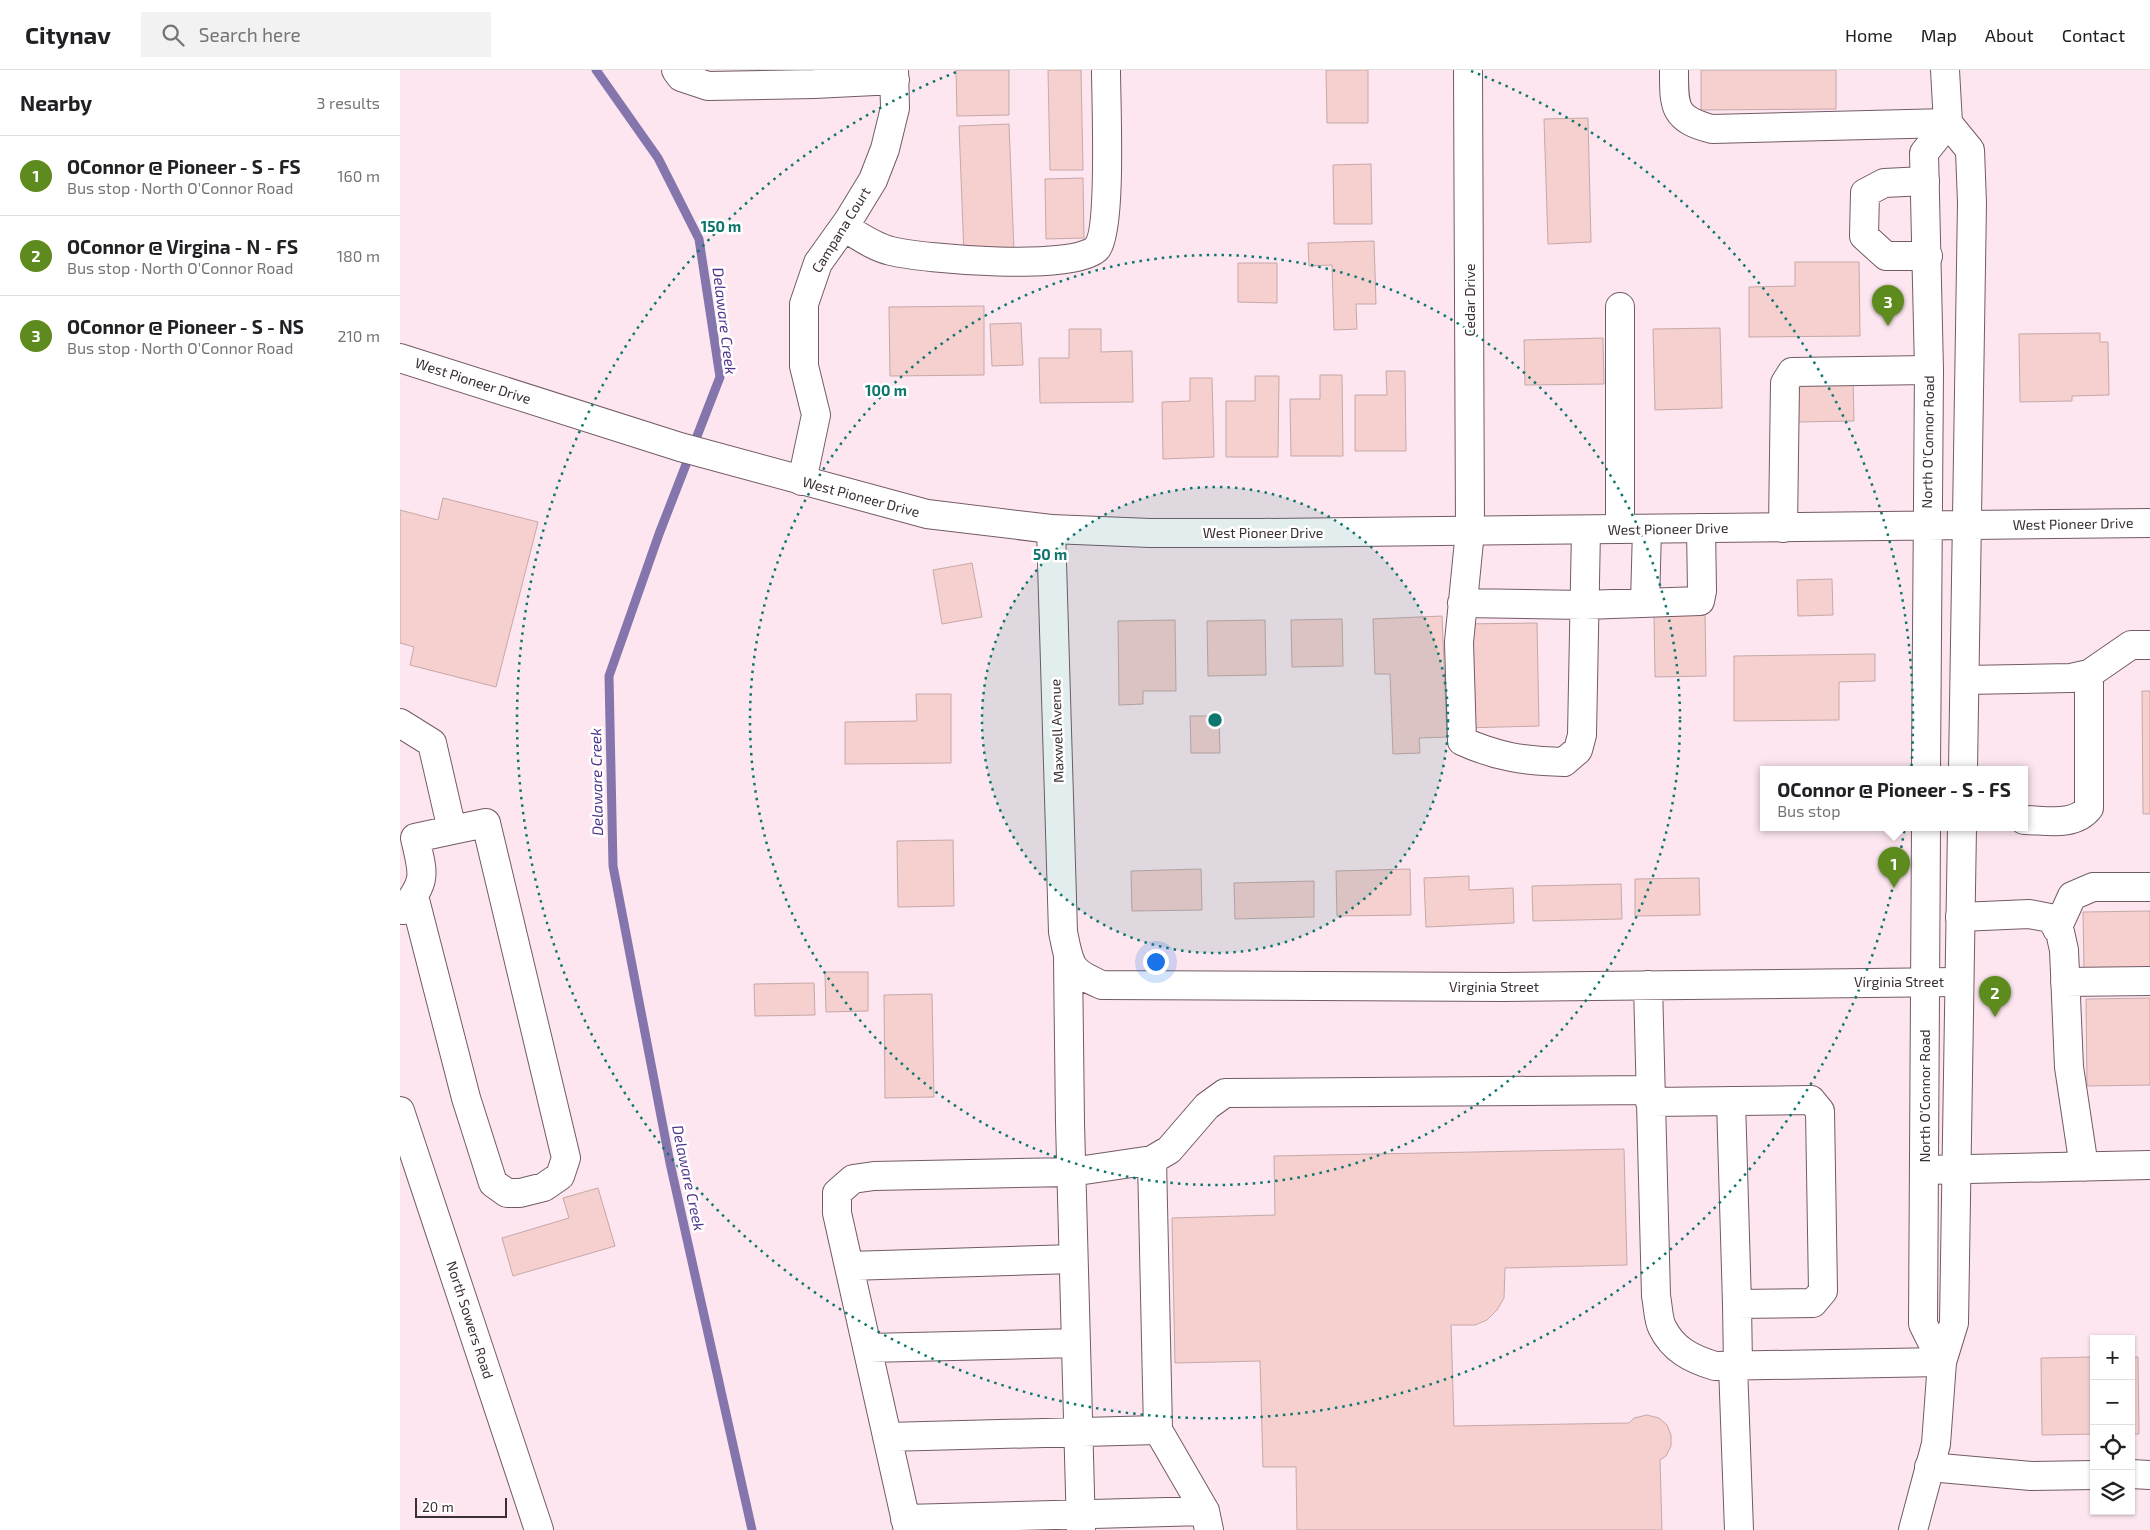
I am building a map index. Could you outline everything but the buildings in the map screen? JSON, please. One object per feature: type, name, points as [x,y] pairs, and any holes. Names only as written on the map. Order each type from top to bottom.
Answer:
[{"type":"main road","points":[[676,70],[681,77],[708,86],[814,84],[895,75]]},
{"type":"main road","points":[[844,227],[876,246],[916,256],[998,262],[1061,260],[1088,254],[1098,247],[1107,193],[1106,70]]},
{"type":"main road","name":"Cedar Drive","points":[[1468,70],[1470,531],[1458,642],[1462,741],[1484,752],[1522,761],[1564,762],[1578,750],[1582,735],[1584,605]]},
{"type":"main road","points":[[1674,70],[1674,102],[1682,117],[1694,125],[1712,130],[1948,123]]},
{"type":"main road","points":[[1945,70],[1948,123],[1970,150],[1972,287],[1963,766]]},
{"type":"main road","name":"Campana Court","points":[[802,481],[816,415],[804,366],[804,304],[818,263],[844,227],[873,180],[885,148],[895,108],[895,75]]},
{"type":"main road","name":"North O'Connor Road","points":[[1926,766],[1929,370],[1928,256],[1924,153],[1948,123]]},
{"type":"main road","points":[[1925,182],[1884,183],[1864,193],[1864,236],[1886,256],[1928,256]]},
{"type":"main road","points":[[1620,308],[1620,529]]},
{"type":"main road","name":"West Pioneer Drive","points":[[400,358],[632,432],[802,481],[927,514],[1052,529],[1150,533],[2150,523]]},
{"type":"main road","points":[[1783,528],[1785,382],[1792,372],[1929,370]]},
{"type":"main road","points":[[1462,603],[1584,605],[1700,601],[1702,591],[1701,528]]},
{"type":"main road","name":"Maxwell Avenue","points":[[1052,529],[1063,932]]},
{"type":"main road","points":[[1645,603],[1647,529]]},
{"type":"main road","points":[[1584,605],[1586,530]]},
{"type":"main road","points":[[1964,680],[2071,678],[2090,674],[2131,645],[2150,645]]},
{"type":"main road","points":[[2028,820],[2072,821],[2082,816],[2089,808],[2090,674]]},
{"type":"main road","points":[[400,723],[432,743],[452,830]]},
{"type":"main road","points":[[486,822],[566,1158],[560,1176],[544,1187],[520,1193],[507,1193],[493,1182],[407,904],[423,876],[415,838],[452,830],[486,822]]},
{"type":"main road","name":"North O'Connor Road","points":[[1926,831],[1924,1324],[1942,1362]]},
{"type":"main road","name":"North O'Connor Road","points":[[1913,1530],[1936,1444],[1942,1362],[1954,1323],[1962,831]]},
{"type":"main road","points":[[2057,929],[2072,896],[2093,887],[2150,887]]},
{"type":"main road","points":[[1960,917],[2029,914],[2050,918],[2057,929],[2064,950],[2069,1067],[2084,1167]]},
{"type":"main road","name":"Virginia Street","points":[[1063,932],[1068,959],[1078,975],[1102,985],[1648,985],[1958,982]]},
{"type":"main road","points":[[1068,959],[1073,1259],[1081,1522]]},
{"type":"main road","points":[[2065,982],[2150,981]]},
{"type":"main road","points":[[1648,985],[1656,1296],[1661,1326],[1672,1341],[1690,1358],[1715,1366],[1942,1362]]},
{"type":"main road","points":[[1152,1160],[1158,1430],[1207,1521],[907,1525],[837,1213],[837,1193],[853,1179],[874,1176],[1071,1172],[1152,1160],[1170,1150],[1208,1106],[1225,1093],[1650,1096],[1731,1101],[1811,1100],[1820,1111],[1823,1291],[1813,1303],[1737,1304]]},
{"type":"main road","points":[[1731,1101],[1737,1304],[1736,1366],[1739,1530]]},
{"type":"main road","name":"North Sowers Road","points":[[400,1111],[539,1530]]},
{"type":"main road","points":[[1925,1170],[2150,1166]]},
{"type":"main road","points":[[849,1266],[1073,1259]]},
{"type":"main road","points":[[868,1348],[1076,1343]]},
{"type":"main road","points":[[887,1437],[1158,1430]]},
{"type":"main road","points":[[1930,1467],[2031,1476],[2090,1475]]},
{"type":"main road","points":[[2135,1474],[2150,1475]]},
{"type":"waterway","name":"Delaware Creek","points":[[596,70],[658,158],[699,239],[720,377],[659,534],[609,676],[613,866],[670,1163],[752,1530]]},
{"type":"place","name":"OConnor @ Pioneer - S - NS","points":[[1888,326]]},
{"type":"place","name":"OConnor @ Pioneer - S - FS","points":[[1894,888]]},
{"type":"place","name":"OConnor @ Virgina - N - FS","points":[[1995,1017]]}]
